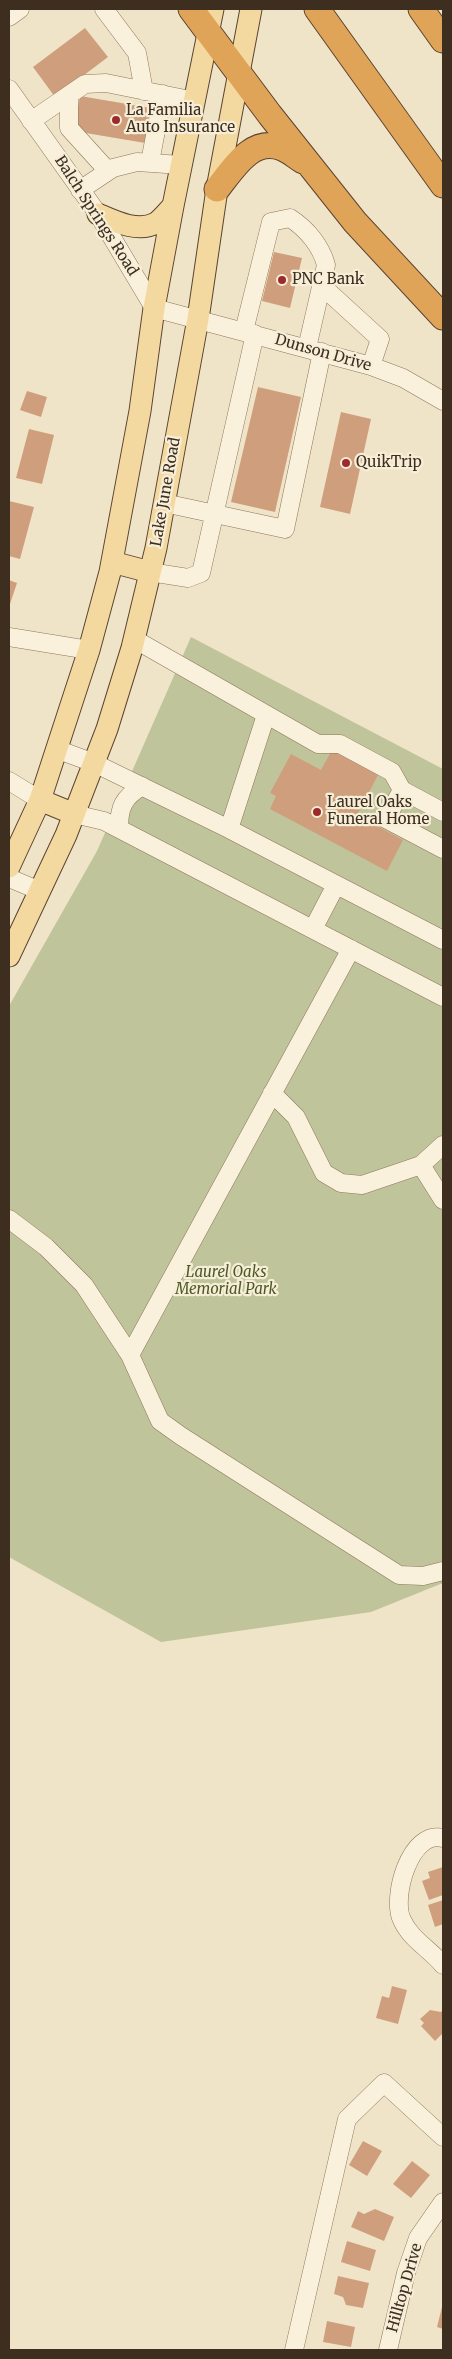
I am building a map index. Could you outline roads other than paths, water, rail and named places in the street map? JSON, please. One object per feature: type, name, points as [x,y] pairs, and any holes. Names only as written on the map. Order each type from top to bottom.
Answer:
[{"type":"highway","points":[[191,9],[211,21],[240,74],[355,222],[443,317]]},
{"type":"highway","points":[[317,9],[443,185]]},
{"type":"highway","points":[[421,9],[443,40]]},
{"type":"highway","points":[[217,189],[242,158],[260,147],[281,148],[309,164]]},
{"type":"main road","name":"Lake June Road","points":[[9,956],[74,814],[107,729],[134,639],[164,503],[198,319],[217,189],[252,9]]},
{"type":"main road","points":[[9,867],[40,800],[89,650],[112,562],[140,411],[154,308],[211,21]]},
{"type":"main road","points":[[98,214],[123,224],[138,227],[155,223],[173,206]]},
{"type":"main road","points":[[112,562],[150,572]]},
{"type":"main road","points":[[40,800],[74,814]]},
{"type":"street","points":[[9,17],[20,9]]},
{"type":"street","points":[[104,9],[137,53],[144,91]]},
{"type":"street","points":[[32,121],[85,84],[106,83],[195,101]]},
{"type":"street","name":"Balch Springs Road","points":[[9,89],[98,214],[154,308]]},
{"type":"street","points":[[150,162],[162,94]]},
{"type":"street","points":[[69,95],[69,128],[108,171]]},
{"type":"street","points":[[80,190],[108,171],[137,162],[181,165]]},
{"type":"street","points":[[150,572],[188,578],[201,573],[216,515],[271,222],[290,218],[301,225],[323,253],[326,265],[315,350],[285,529],[216,515],[164,503]]},
{"type":"street","points":[[322,286],[380,339],[371,366]]},
{"type":"street","points":[[154,308],[198,319]]},
{"type":"street","name":"Dunson Drive","points":[[198,319],[371,366],[403,378],[443,400]]},
{"type":"street","points":[[9,637],[89,650]]},
{"type":"street","points":[[134,639],[318,744],[340,744],[392,772],[402,790],[443,812]]},
{"type":"street","points":[[229,829],[266,715]]},
{"type":"street","points":[[56,749],[94,763],[142,786],[443,940]]},
{"type":"street","points":[[9,781],[40,800]]},
{"type":"street","points":[[119,829],[119,813],[128,795],[142,786]]},
{"type":"street","points":[[402,790],[386,819],[443,849]]},
{"type":"street","points":[[74,814],[104,821],[443,997]]},
{"type":"street","points":[[9,878],[40,891]]},
{"type":"street","points":[[313,929],[336,885]]},
{"type":"street","points":[[130,1355],[351,949]]},
{"type":"street","points":[[272,1093],[296,1117],[324,1174],[341,1183],[362,1185],[421,1165],[443,1145]]},
{"type":"street","points":[[421,1165],[443,1200]]},
{"type":"street","points":[[9,1219],[46,1247],[84,1285],[130,1355],[160,1421],[400,1575],[423,1576],[443,1571]]},
{"type":"street","points":[[443,1838],[439,1837],[431,1840],[421,1845],[413,1853],[406,1864],[398,1907],[401,1918],[410,1934],[436,1956],[443,1965]]},
{"type":"street","points":[[294,2350],[348,2119],[384,2083],[443,2137]]},
{"type":"street","name":"Hilltop Drive","points":[[388,2350],[406,2274],[418,2238],[443,2202]]},
{"type":"place","name":"La Familia Auto Insurance","points":[[116,120]]},
{"type":"place","name":"PNC Bank","points":[[282,280]]},
{"type":"place","name":"QuikTrip","points":[[346,463]]},
{"type":"place","name":"Laurel Oaks Funeral Home","points":[[317,812]]},
{"type":"park label","name":"Laurel Oaks Memorial Park","points":[[226,1282]]}]
